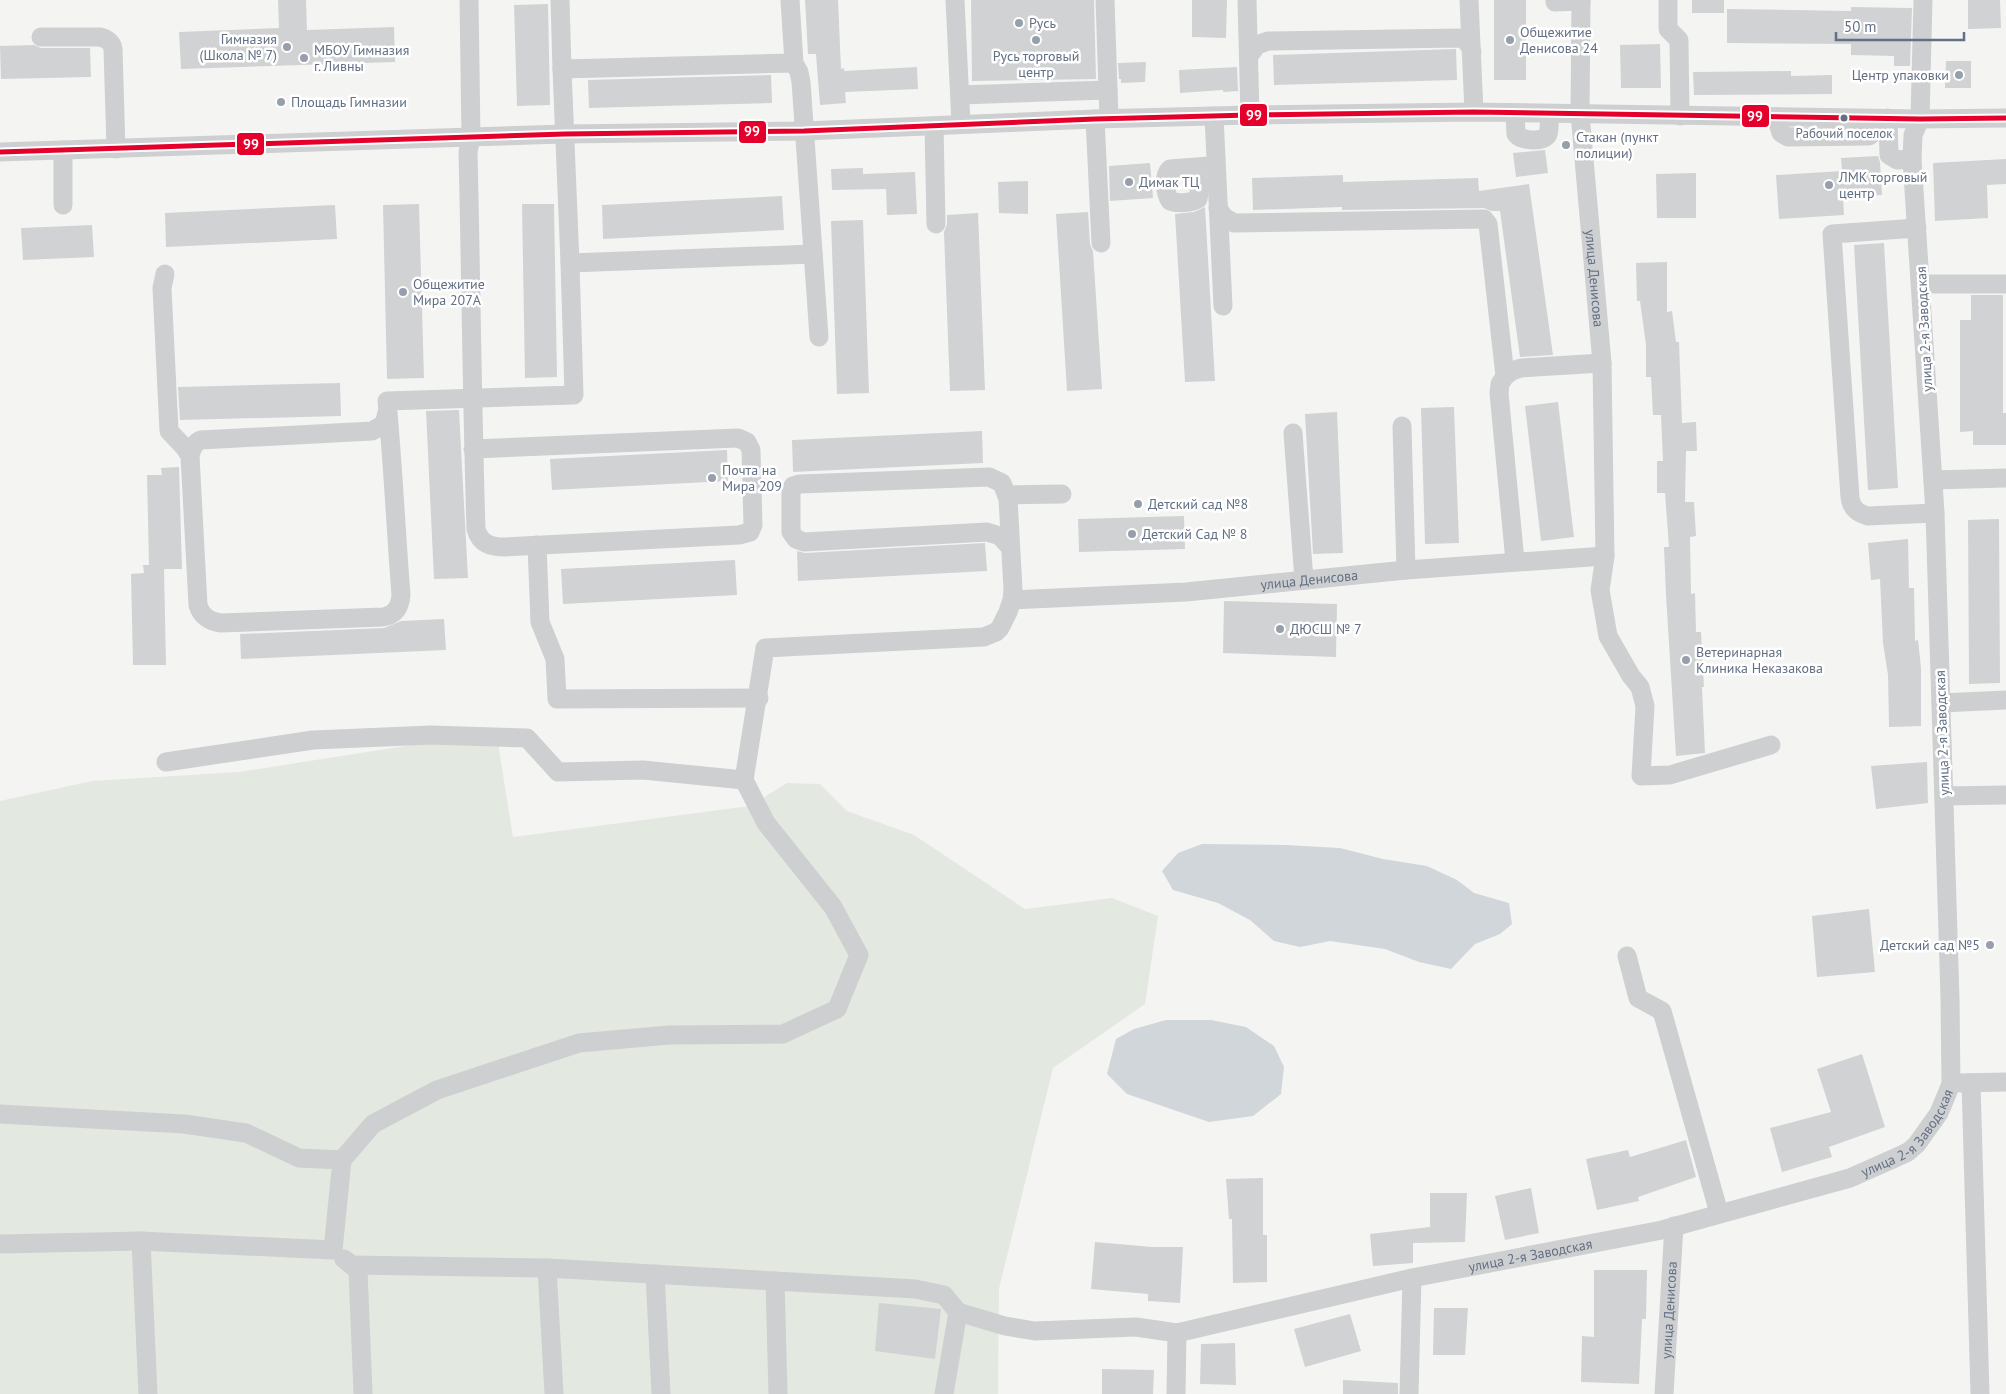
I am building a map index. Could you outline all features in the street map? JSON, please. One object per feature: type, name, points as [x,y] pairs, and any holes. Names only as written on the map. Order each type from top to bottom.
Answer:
[{"type":"street","points":[[468,0],[471,137],[468,152],[473,448],[476,529],[480,538],[486,544],[493,547],[745,534],[752,529],[754,520],[750,446],[747,442],[738,438],[473,448]]},
{"type":"street","points":[[391,447],[382,435],[372,431],[201,440],[193,446],[190,456],[198,605],[206,618],[213,622],[221,623],[383,617],[390,615],[396,610],[401,595],[391,447],[387,401],[574,395],[560,0]]},
{"type":"street","points":[[790,0],[794,63],[800,76],[819,337]]},
{"type":"street","points":[[955,0],[961,124]]},
{"type":"street","points":[[1101,243],[1102,119],[1108,90],[1105,0]]},
{"type":"street","points":[[1247,0],[1250,115]]},
{"type":"street","points":[[1470,0],[1474,112]]},
{"type":"street","points":[[1555,2],[1580,0]]},
{"type":"street","name":"улица Денисова","points":[[1580,0],[1580,114],[1602,362],[1605,556],[1600,590],[1608,636],[1631,676],[1640,687],[1645,706],[1641,776],[1670,775],[1771,745]]},
{"type":"street","points":[[1668,0],[1668,29],[1679,40],[1680,116]]},
{"type":"street","name":"улица 2-я Заводская","points":[[1177,1333],[1412,1278],[1662,1230],[1850,1178],[1881,1166],[1908,1152],[1917,1144],[1933,1123],[1951,1084],[1936,513],[1912,159],[1913,135],[1920,119],[1923,0]]},
{"type":"street","points":[[41,37],[99,37],[107,39],[111,43],[113,49],[116,149]]},
{"type":"street","points":[[1249,56],[1254,47],[1264,42],[1464,40],[1472,52]]},
{"type":"street","points":[[562,69],[794,63]]},
{"type":"street","points":[[960,95],[1108,90]]},
{"type":"street","points":[[0,152],[565,134],[804,131],[1250,115],[1474,112],[1920,119],[2006,118]]},
{"type":"street","points":[[1515,113],[1516,134],[1523,139],[1542,139],[1547,137],[1549,132],[1549,114]]},
{"type":"street","points":[[1214,116],[1222,306]]},
{"type":"street","points":[[1884,118],[1889,155],[1897,160],[1912,159]]},
{"type":"street","points":[[934,126],[936,224]]},
{"type":"street","points":[[63,150],[63,205]]},
{"type":"street","points":[[1189,168],[1212,166],[1216,159]]},
{"type":"street","points":[[1218,208],[1224,217],[1234,223],[1484,219],[1488,224],[1505,376]]},
{"type":"street","points":[[1917,228],[1832,234],[1850,497],[1853,508],[1868,516],[1936,513]]},
{"type":"street","points":[[570,263],[813,254]]},
{"type":"street","points":[[165,274],[162,288],[169,432],[185,448],[190,456]]},
{"type":"street","points":[[1921,284],[2006,284]]},
{"type":"street","points":[[1515,562],[1499,393],[1500,384],[1505,376],[1521,368],[1602,362]]},
{"type":"street","points":[[372,431],[384,424],[388,409]]},
{"type":"street","points":[[1402,426],[1406,570]]},
{"type":"street","points":[[1293,434],[1304,580]]},
{"type":"street","points":[[333,1250],[342,1160],[373,1124],[437,1090],[579,1043],[668,1035],[783,1034],[837,1009],[859,955],[833,907],[766,824],[744,780],[765,648],[984,637],[996,632],[1008,612],[1012,600],[1010,547],[1007,495],[1002,483],[989,476],[800,484],[793,486],[790,492],[791,532],[796,539],[804,542],[987,532],[1000,527],[1008,514]]},
{"type":"street","points":[[1933,480],[2006,478]]},
{"type":"street","points":[[1007,495],[1062,494]]},
{"type":"street","points":[[987,532],[1000,536],[1010,547]]},
{"type":"street","points":[[537,545],[540,622],[555,659],[557,699],[758,698]]},
{"type":"street","name":"улица Денисова","points":[[1012,600],[1186,592],[1406,570],[1605,556]]},
{"type":"street","points":[[1941,703],[2006,700]]},
{"type":"street","points":[[166,762],[314,740],[431,736],[527,738],[558,772],[643,770],[744,780]]},
{"type":"street","points":[[1944,796],[2006,796]]},
{"type":"street","points":[[1627,956],[1638,998],[1662,1011],[1719,1213]]},
{"type":"street","points":[[1951,1084],[2006,1082]]},
{"type":"street","points":[[1971,1083],[1980,1394]]},
{"type":"street","points":[[0,1114],[184,1124],[246,1133],[299,1158],[342,1160]]},
{"type":"street","name":"улица Денисова","points":[[1664,1394],[1674,1226]]},
{"type":"street","points":[[141,1241],[148,1394]]},
{"type":"street","points":[[0,1244],[141,1241],[333,1250],[358,1270],[364,1394]]},
{"type":"street","points":[[350,1264],[547,1268],[915,1289],[944,1295],[958,1312],[1005,1326],[1035,1331],[1136,1327],[1177,1333],[1176,1394]]},
{"type":"street","points":[[547,1268],[554,1394]]},
{"type":"street","points":[[655,1274],[661,1394]]},
{"type":"street","points":[[1409,1394],[1412,1278]]},
{"type":"street","points":[[775,1281],[778,1394]]},
{"type":"street","points":[[944,1394],[958,1312]]},
{"type":"shaded area","points":[[431,742],[498,743],[513,837],[750,806],[787,783],[820,784],[847,811],[914,835],[1025,909],[1112,898],[1158,916],[1145,1004],[1053,1068],[999,1289],[998,1394],[0,1394],[0,801],[92,781],[239,772]]},
{"type":"shaded area","points":[[1202,844],[1340,848],[1383,859],[1427,866],[1457,880],[1474,893],[1509,903],[1512,924],[1500,934],[1475,944],[1451,969],[1419,962],[1385,949],[1330,941],[1300,947],[1274,941],[1250,920],[1218,903],[1173,890],[1162,871],[1178,853]]},
{"type":"shaded area","points":[[1166,1020],[1211,1020],[1246,1027],[1274,1046],[1284,1067],[1281,1094],[1253,1116],[1209,1122],[1127,1094],[1107,1074],[1116,1039],[1134,1029]]},
{"type":"building","name":"Гимназия (Школа № 7)","points":[[278,0],[306,0],[307,30],[394,27],[395,62],[181,69],[179,32],[279,28]]},
{"type":"building","points":[[805,0],[838,0],[841,69],[844,68],[844,71],[917,67],[918,89],[845,92],[846,103],[820,105],[816,54],[808,54]]},
{"type":"building","name":"Русь торговый центр","points":[[971,0],[1094,0],[1096,79],[972,81]]},
{"type":"building","points":[[1192,0],[1227,0],[1226,38],[1192,37]]},
{"type":"building","name":"Общежитие Денисова 24","points":[[1494,0],[1526,0],[1526,80],[1494,80]]},
{"type":"building","points":[[1692,0],[1724,0],[1724,13],[1692,13]]},
{"type":"building","points":[[1968,0],[2000,0],[2001,28],[1968,29]]},
{"type":"building","points":[[548,4],[550,105],[517,106],[514,5]]},
{"type":"building","points":[[1851,7],[1912,8],[1910,66],[1894,66],[1894,56],[1851,55],[1851,44],[1727,43],[1727,9],[1851,11]]},
{"type":"building","points":[[1660,44],[1661,88],[1621,88],[1620,45]]},
{"type":"building","points":[[34,45],[41,48],[90,48],[91,77],[1,79],[0,46]]},
{"type":"building","points":[[1456,49],[1457,80],[1274,85],[1273,55]]},
{"type":"building","name":"Центр упаковки","points":[[1946,61],[1971,61],[1971,88],[1945,88]]},
{"type":"building","points":[[1146,62],[1145,82],[1121,83],[1118,63]]},
{"type":"building","points":[[1237,67],[1238,91],[1223,92],[1223,90],[1180,93],[1179,70]]},
{"type":"building","points":[[1791,71],[1791,76],[1832,75],[1832,94],[1694,95],[1693,72]]},
{"type":"building","points":[[771,75],[772,103],[589,108],[588,80]]},
{"type":"building","points":[[1545,150],[1548,173],[1516,177],[1513,153]]},
{"type":"building","name":"ЛМК торговый центр","points":[[1878,156],[1882,195],[1843,198],[1844,215],[1779,219],[1776,175],[1842,171],[1841,158]]},
{"type":"building","points":[[2006,159],[2006,184],[1987,185],[1988,218],[1935,221],[1933,163]]},
{"type":"building","name":"Димак ТЦ","points":[[1150,163],[1153,198],[1110,201],[1109,166]]},
{"type":"building","points":[[863,168],[863,174],[915,172],[917,214],[887,215],[886,189],[832,190],[831,169]]},
{"type":"building","points":[[1696,173],[1696,218],[1657,218],[1656,174]]},
{"type":"building","points":[[1343,175],[1343,182],[1478,178],[1479,191],[1529,184],[1553,355],[1520,357],[1500,211],[1491,211],[1484,208],[1342,210],[1342,207],[1253,210],[1252,178]]},
{"type":"building","points":[[1028,181],[1028,214],[999,213],[998,182]]},
{"type":"building","points":[[782,196],[784,230],[603,239],[602,205]]},
{"type":"building","name":"Общежитие Мира 207А","points":[[419,204],[424,378],[387,379],[383,205]]},
{"type":"building","points":[[522,204],[554,204],[557,377],[525,378]]},
{"type":"building","points":[[335,205],[337,239],[166,247],[165,213]]},
{"type":"building","points":[[1205,207],[1215,381],[1185,382],[1175,214],[1194,212]]},
{"type":"building","points":[[1088,212],[1090,244],[1093,251],[1102,389],[1067,391],[1056,214]]},
{"type":"building","points":[[978,213],[985,390],[950,391],[944,232],[947,224],[947,215]]},
{"type":"building","points":[[863,220],[869,393],[837,394],[831,221]]},
{"type":"building","points":[[92,225],[94,257],[23,260],[21,228]]},
{"type":"building","points":[[1884,243],[1898,488],[1868,490],[1854,245]]},
{"type":"building","points":[[1667,262],[1667,312],[1672,311],[1676,342],[1679,342],[1682,423],[1696,422],[1697,451],[1686,451],[1685,502],[1694,502],[1696,536],[1690,537],[1691,594],[1695,593],[1696,632],[1701,632],[1704,687],[1702,687],[1705,753],[1676,756],[1664,547],[1669,547],[1665,493],[1657,493],[1657,461],[1663,461],[1661,415],[1653,415],[1651,377],[1646,377],[1646,345],[1640,301],[1637,301],[1636,263]]},
{"type":"building","points":[[1971,295],[2003,295],[2003,413],[2006,413],[2006,445],[1973,445],[1973,431],[1960,432],[1960,320],[1971,320]]},
{"type":"building","points":[[340,383],[341,416],[180,420],[178,387]]},
{"type":"building","points":[[1558,402],[1574,537],[1541,541],[1525,406]]},
{"type":"building","points":[[1454,407],[1459,543],[1425,544],[1421,408]]},
{"type":"building","points":[[459,410],[468,578],[434,579],[426,411]]},
{"type":"building","points":[[1337,412],[1343,553],[1313,554],[1305,414]]},
{"type":"building","points":[[982,431],[983,463],[793,472],[792,440]]},
{"type":"building","points":[[727,450],[728,481],[552,490],[550,459]]},
{"type":"building","points":[[179,467],[182,569],[164,569],[166,665],[133,665],[131,574],[144,573],[143,565],[149,565],[147,475],[162,475],[161,468]]},
{"type":"building","name":"Детский Сад № 8","points":[[1184,516],[1185,549],[1079,552],[1078,519]]},
{"type":"building","points":[[1999,519],[2000,683],[1969,684],[1968,520]]},
{"type":"building","points":[[1908,539],[1909,588],[1914,588],[1915,641],[1918,640],[1921,668],[1921,726],[1889,727],[1888,675],[1883,643],[1880,579],[1871,580],[1868,543]]},
{"type":"building","points":[[985,543],[987,571],[798,581],[797,551],[805,553]]},
{"type":"building","points":[[735,560],[737,595],[563,604],[561,569]]},
{"type":"building","name":"ДЮСШ № 7","points":[[1224,601],[1337,604],[1336,657],[1223,653]]},
{"type":"building","points":[[444,619],[446,650],[241,659],[240,634],[384,628],[401,621]]},
{"type":"building","points":[[1927,762],[1928,803],[1876,809],[1871,766]]},
{"type":"building","points":[[1869,909],[1875,972],[1817,977],[1812,916]]},
{"type":"building","points":[[1862,1054],[1885,1127],[1829,1147],[1832,1157],[1782,1172],[1770,1128],[1831,1112],[1817,1069]]},
{"type":"building","points":[[1686,1140],[1696,1177],[1638,1197],[1639,1201],[1597,1210],[1586,1159],[1628,1150],[1630,1157]]},
{"type":"building","points":[[1263,1178],[1263,1235],[1267,1235],[1267,1282],[1233,1283],[1232,1219],[1229,1219],[1226,1179]]},
{"type":"building","points":[[1531,1188],[1539,1233],[1505,1240],[1495,1196]]},
{"type":"building","points":[[1430,1193],[1467,1193],[1465,1242],[1413,1243],[1413,1263],[1373,1266],[1370,1234],[1430,1227]]},
{"type":"building","points":[[1095,1242],[1152,1247],[1183,1247],[1180,1303],[1148,1301],[1148,1294],[1091,1289]]},
{"type":"building","points":[[1594,1270],[1647,1270],[1646,1319],[1642,1319],[1639,1384],[1581,1382],[1582,1336],[1594,1337]]},
{"type":"building","points":[[879,1303],[941,1309],[935,1359],[875,1351]]},
{"type":"building","points":[[1434,1308],[1468,1308],[1465,1355],[1433,1355]]},
{"type":"building","points":[[1350,1314],[1361,1351],[1305,1367],[1294,1329]]},
{"type":"building","points":[[1235,1343],[1236,1385],[1200,1384],[1201,1344]]},
{"type":"building","points":[[1102,1369],[1154,1370],[1153,1394],[1102,1394]]},
{"type":"building","points":[[1343,1380],[1398,1383],[1398,1394],[1343,1394]]},
{"type":"transit line","name":"99","points":[[0,152],[565,134],[804,131],[1095,119],[1250,115],[1474,112],[1920,119],[2006,118]]},
{"type":"place","name":"Русь","points":[[1019,23]]},
{"type":"place","name":"Русь торговый центр","points":[[1036,40]]},
{"type":"place","name":"Общежитие Денисова 24","points":[[1510,40]]},
{"type":"place","name":"Гимназия (Школа № 7)","points":[[287,47]]},
{"type":"place","name":"МБОУ Гимназия г. Ливны","points":[[304,58]]},
{"type":"place","name":"Центр упаковки","points":[[1959,75]]},
{"type":"place","name":"Площадь Гимназии","points":[[281,102]]},
{"type":"place","name":"Рабочий поселок","points":[[1844,118]]},
{"type":"place","name":"Стакан (пункт полиции)","points":[[1566,145]]},
{"type":"place","name":"Димак ТЦ","points":[[1129,182]]},
{"type":"place","name":"ЛМК торговый центр","points":[[1829,185]]},
{"type":"place","name":"Общежитие Мира 207А","points":[[403,292]]},
{"type":"place","name":"Почта на Мира 209","points":[[712,478]]},
{"type":"place","name":"Детский сад №8","points":[[1138,504]]},
{"type":"place","name":"Детский Сад № 8","points":[[1132,534]]},
{"type":"place","name":"ДЮСШ № 7","points":[[1280,629]]},
{"type":"place","name":"Ветеринарная Клиника Неказакова","points":[[1686,660]]},
{"type":"place","name":"Детский сад №5","points":[[1990,945]]}]
